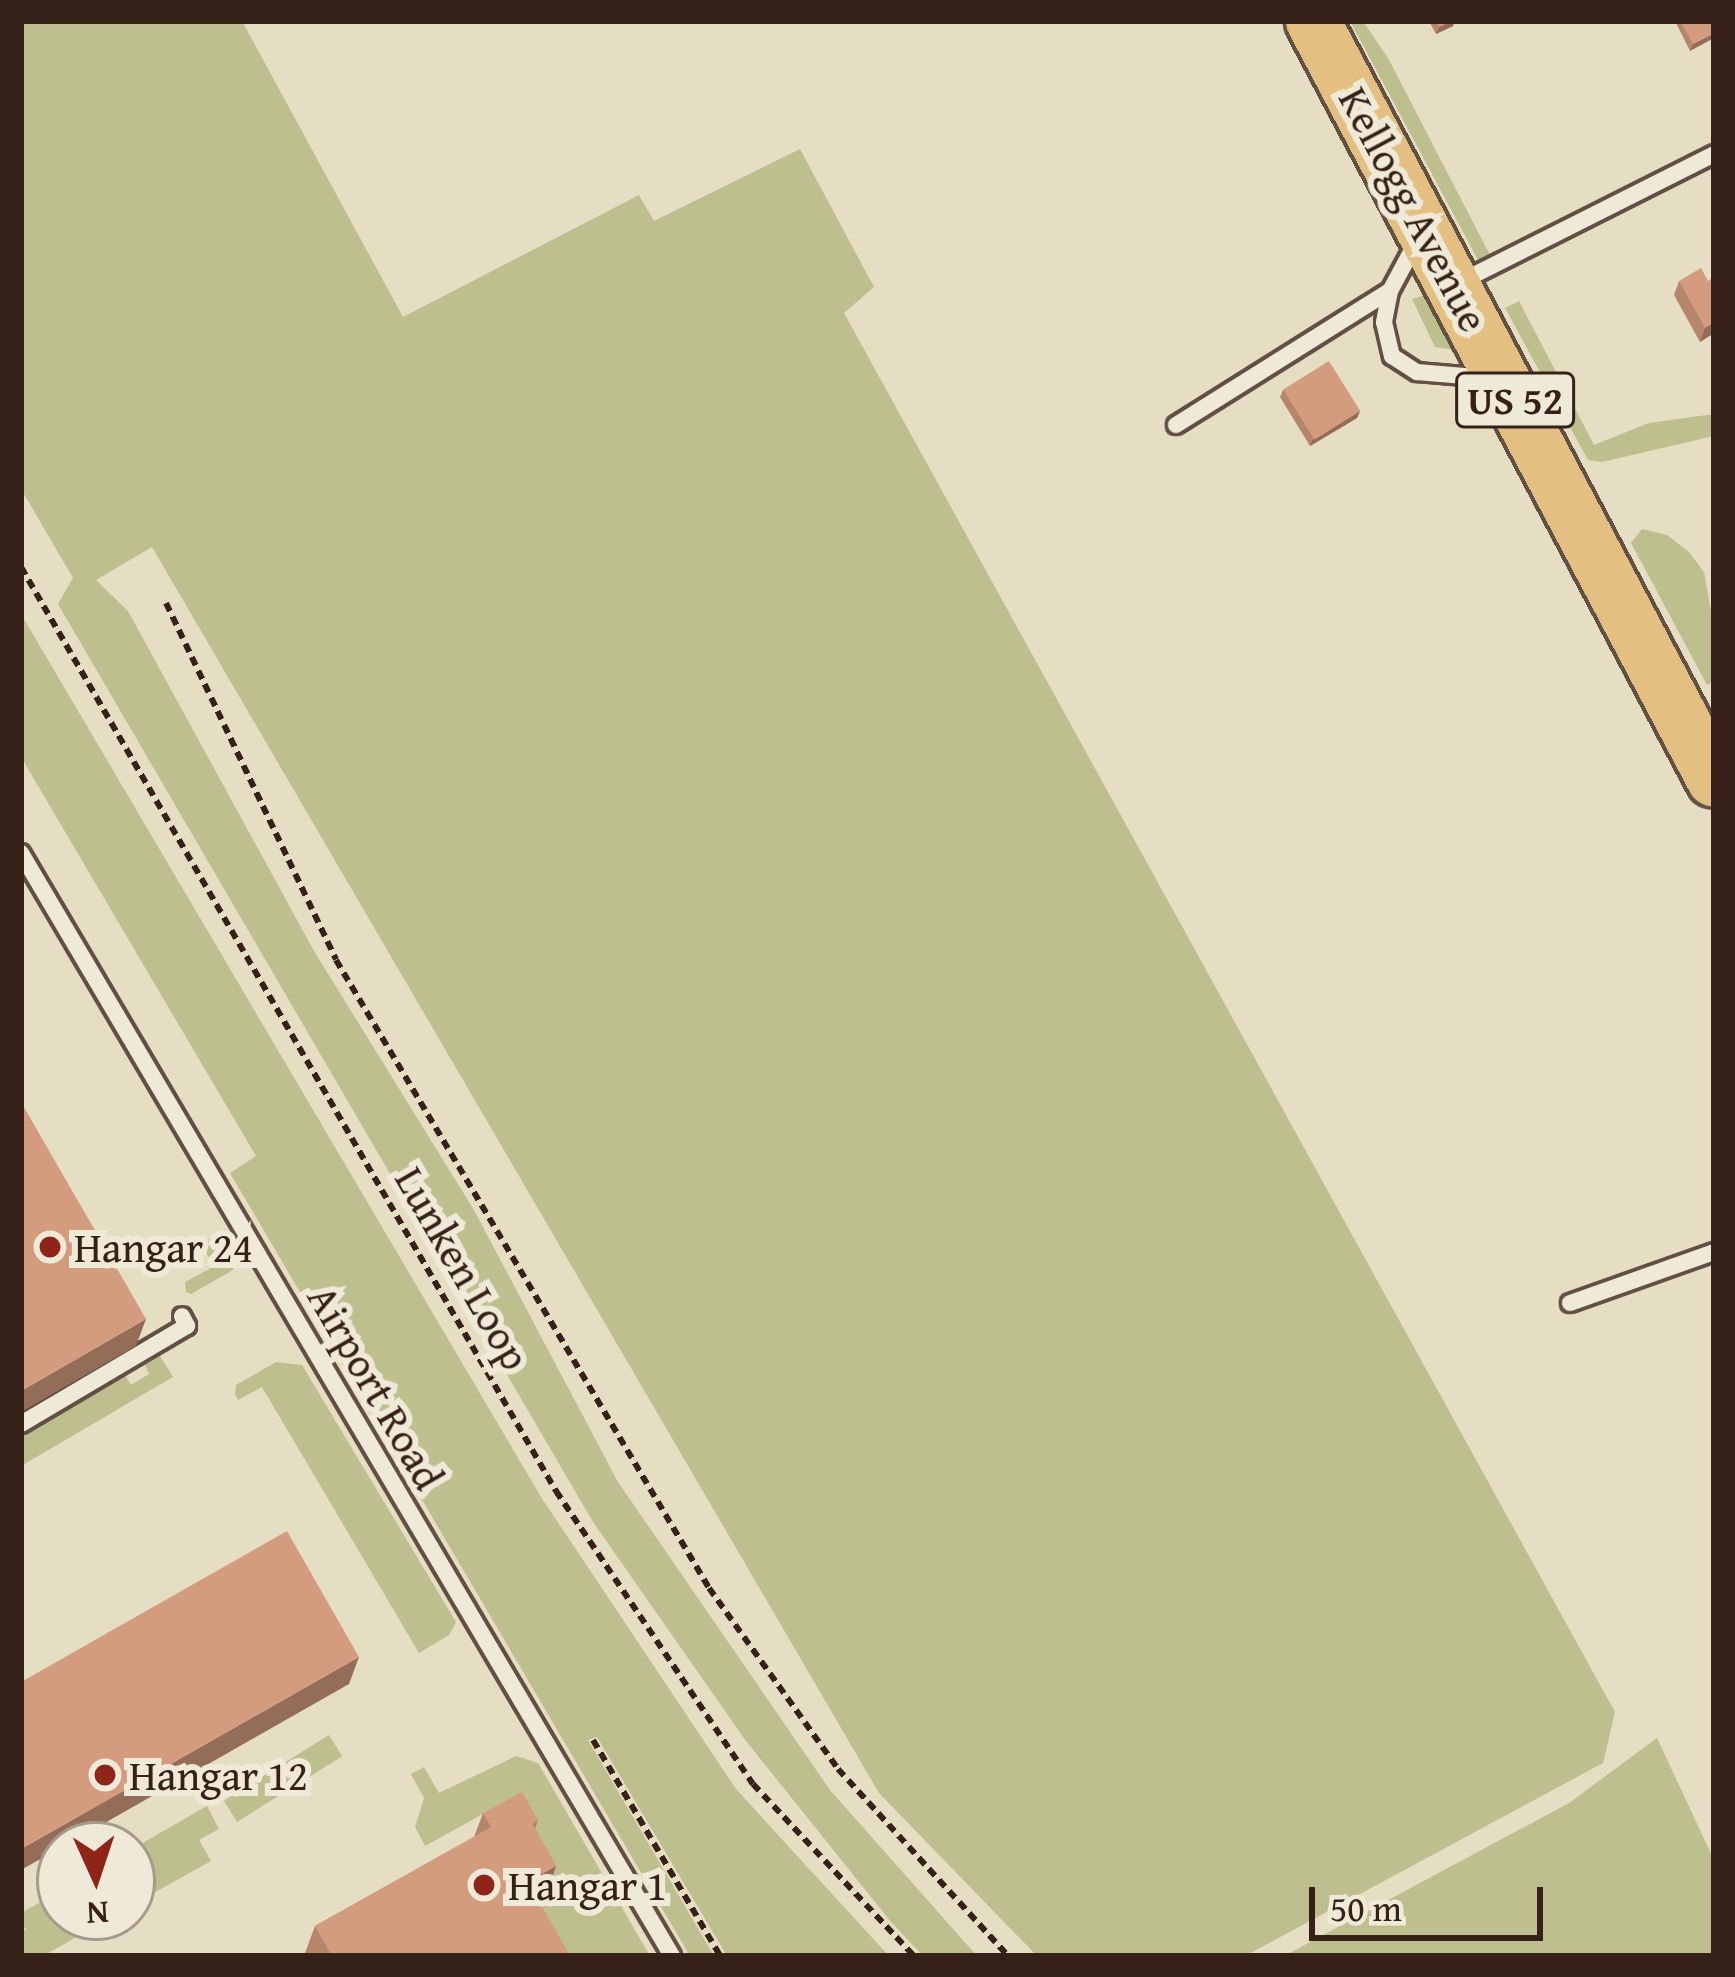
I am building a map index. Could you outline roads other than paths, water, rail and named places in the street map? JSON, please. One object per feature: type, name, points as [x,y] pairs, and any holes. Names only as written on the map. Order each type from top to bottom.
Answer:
[{"type":"main road","name":"Kellogg Avenue","points":[[1313,21],[1714,780]]},
{"type":"lane","points":[[1454,285],[1714,154]]},
{"type":"lane","points":[[1424,228],[1390,291],[1384,322],[1392,356],[1417,372],[1504,380]]},
{"type":"lane","points":[[1176,425],[1390,291]]},
{"type":"lane","name":"Airport Road","points":[[21,853],[672,1956]]},
{"type":"lane","points":[[1570,1303],[1714,1252]]},
{"type":"lane","points":[[21,1424],[188,1326],[182,1316]]},
{"type":"place","name":"Hangar 24","points":[[50,1247]]},
{"type":"place","name":"Hangar 12","points":[[105,1775]]},
{"type":"place","name":"Hangar 1","points":[[484,1885]]}]
